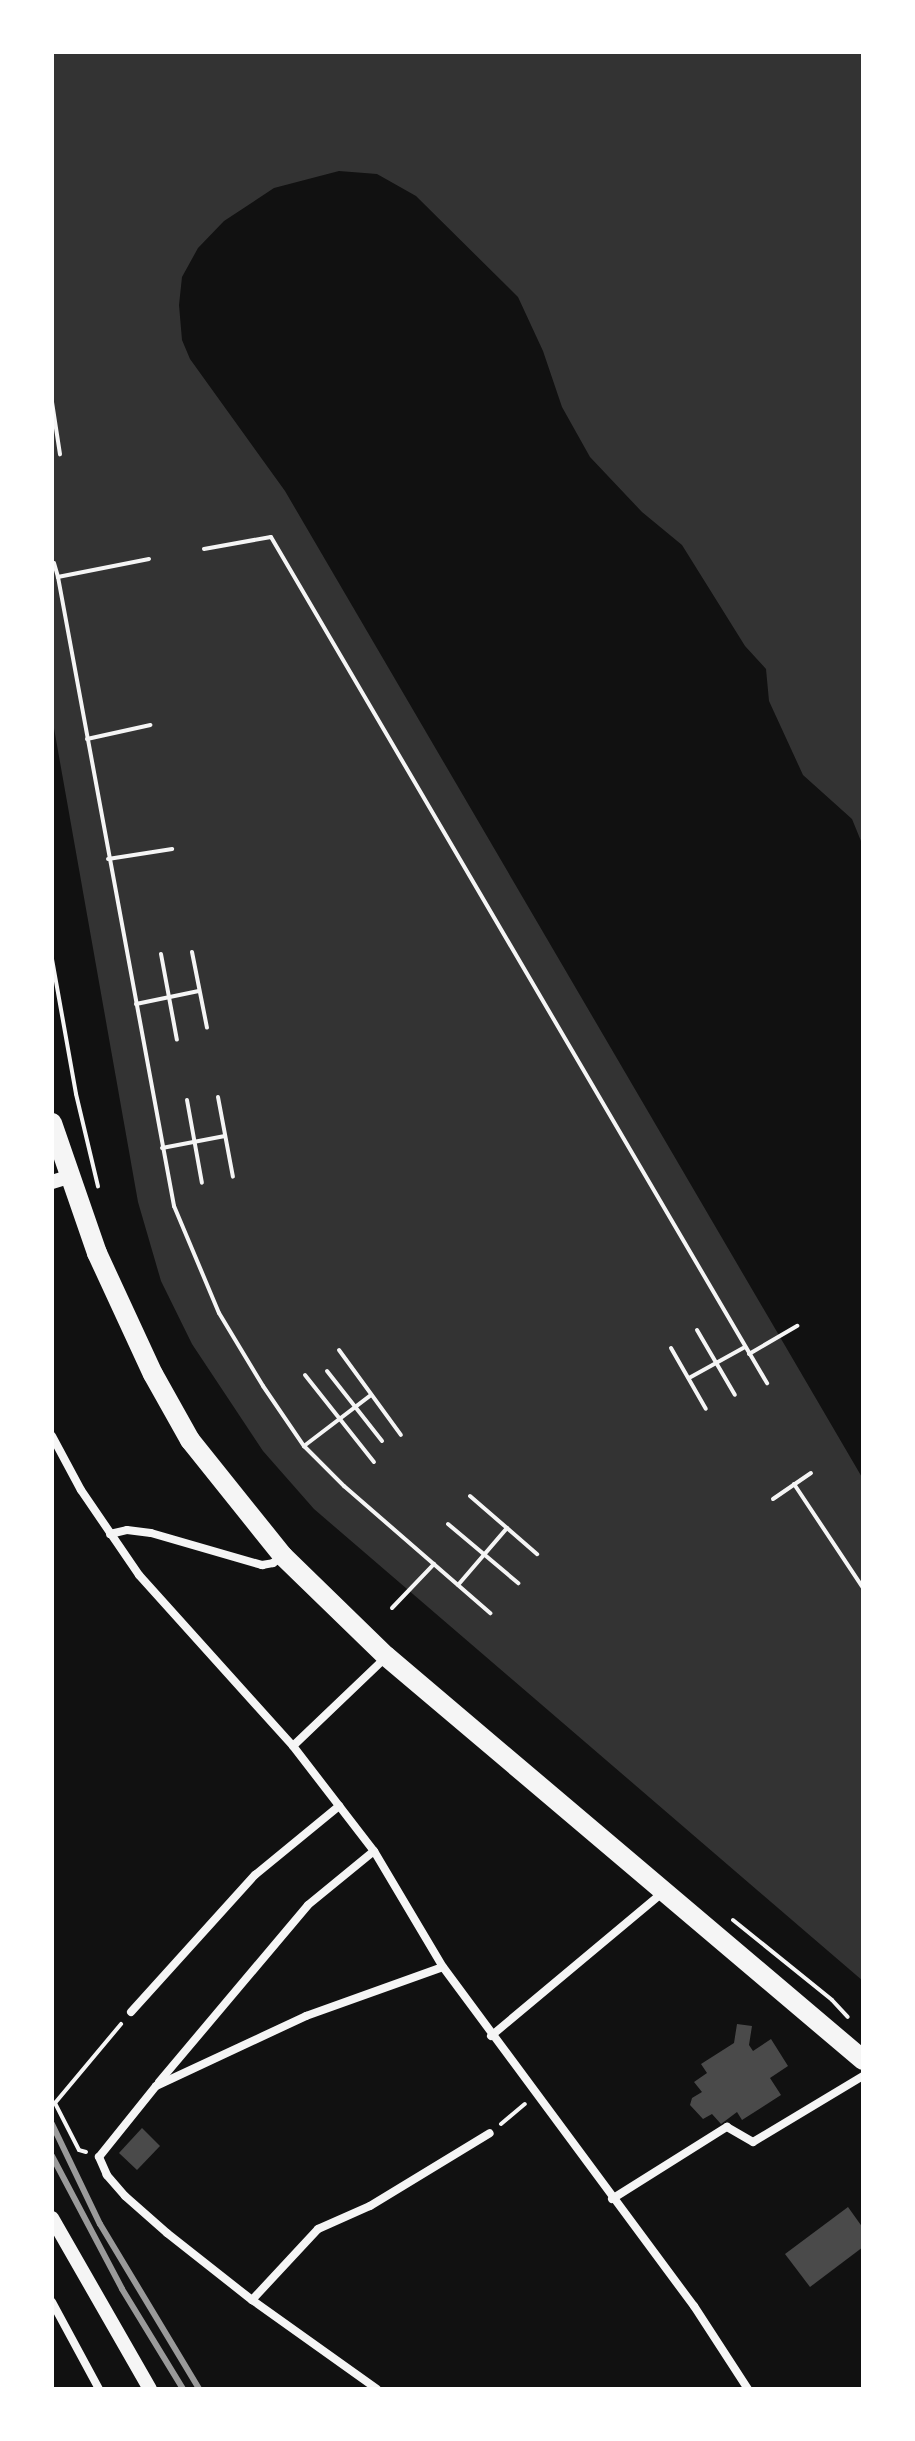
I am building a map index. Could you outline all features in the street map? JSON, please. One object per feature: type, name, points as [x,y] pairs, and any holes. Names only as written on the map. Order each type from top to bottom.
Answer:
[{"type":"main road","points":[[52,1123],[60,1179],[120,1309],[175,1413],[231,1494],[283,1556],[386,1656],[863,2060]]},
{"type":"street","points":[[52,1436],[110,1534],[139,1575],[293,1746],[374,1851],[443,1967],[599,2182],[694,2306],[748,2389]]},
{"type":"street","points":[[110,1534],[127,1530],[151,1533],[262,1565],[273,1563],[283,1556]]},
{"type":"street","points":[[293,1746],[386,1656]]},
{"type":"street","points":[[131,2012],[255,1875],[339,1806]]},
{"type":"street","points":[[374,1851],[308,1905],[99,2157],[107,2175],[125,2196],[252,2300],[377,2389]]},
{"type":"street","points":[[491,2036],[664,1891]]},
{"type":"street","points":[[156,2086],[306,2016],[443,1967]]},
{"type":"street","points":[[612,2199],[727,2127],[753,2142],[863,2076]]},
{"type":"street","points":[[252,2300],[318,2229],[370,2206],[490,2133]]},
{"type":"street","points":[[52,2218],[150,2389]]},
{"type":"street","points":[[52,2302],[99,2389]]},
{"type":"path","points":[[52,402],[60,454]]},
{"type":"path","points":[[204,549],[271,537],[767,1383]]},
{"type":"path","points":[[58,577],[149,559]]},
{"type":"path","points":[[54,563],[174,1206],[219,1313],[304,1446],[344,1486],[490,1613]]},
{"type":"path","points":[[87,739],[150,725]]},
{"type":"path","points":[[108,859],[172,849]]},
{"type":"path","points":[[192,952],[207,1028]]},
{"type":"path","points":[[161,954],[177,1040]]},
{"type":"path","points":[[52,959],[76,1094],[100,1194]]},
{"type":"path","points":[[136,1004],[199,991]]},
{"type":"path","points":[[218,1097],[233,1177]]},
{"type":"path","points":[[187,1100],[202,1183]]},
{"type":"path","points":[[162,1148],[225,1136]]},
{"type":"path","points":[[749,1354],[797,1326]]},
{"type":"path","points":[[697,1330],[735,1395]]},
{"type":"path","points":[[689,1378],[745,1347]]},
{"type":"path","points":[[671,1348],[706,1409]]},
{"type":"path","points":[[339,1350],[401,1435]]},
{"type":"path","points":[[327,1371],[382,1441]]},
{"type":"path","points":[[305,1375],[374,1462]]},
{"type":"path","points":[[304,1446],[371,1395]]},
{"type":"path","points":[[773,1499],[811,1473]]},
{"type":"path","points":[[794,1484],[863,1588]]},
{"type":"path","points":[[470,1496],[537,1554]]},
{"type":"path","points":[[448,1524],[518,1583]]},
{"type":"path","points":[[458,1585],[507,1528]]},
{"type":"path","points":[[392,1608],[434,1564]]},
{"type":"path","points":[[730,1918],[832,2000],[853,2022]]},
{"type":"path","points":[[99,2157],[79,2150],[55,2103],[131,2012]]},
{"type":"path","points":[[490,2133],[536,2094]]},
{"type":"shaded area","points":[[52,52],[863,52],[863,846],[852,819],[803,775],[769,701],[766,669],[745,646],[682,545],[642,512],[590,457],[562,407],[543,351],[518,297],[416,196],[377,174],[339,171],[274,188],[224,221],[198,248],[182,277],[179,305],[182,340],[190,359],[285,491],[863,1479],[863,1981],[314,1509],[263,1451],[192,1344],[161,1281],[138,1202],[52,717]]},
{"type":"building","points":[[737,2024],[752,2026],[749,2045],[753,2051],[771,2039],[788,2066],[770,2078],[781,2095],[742,2120],[737,2112],[721,2124],[712,2114],[703,2119],[690,2105],[692,2098],[702,2092],[694,2082],[707,2073],[701,2064],[734,2043]]},
{"type":"building","points":[[142,2128],[160,2146],[137,2170],[119,2153]]},
{"type":"building","points":[[848,2207],[863,2228],[863,2247],[810,2287],[785,2254]]},
{"type":"railway","points":[[52,2124],[100,2224],[199,2389]]},
{"type":"railway","points":[[52,2156],[122,2289],[183,2389]]}]
